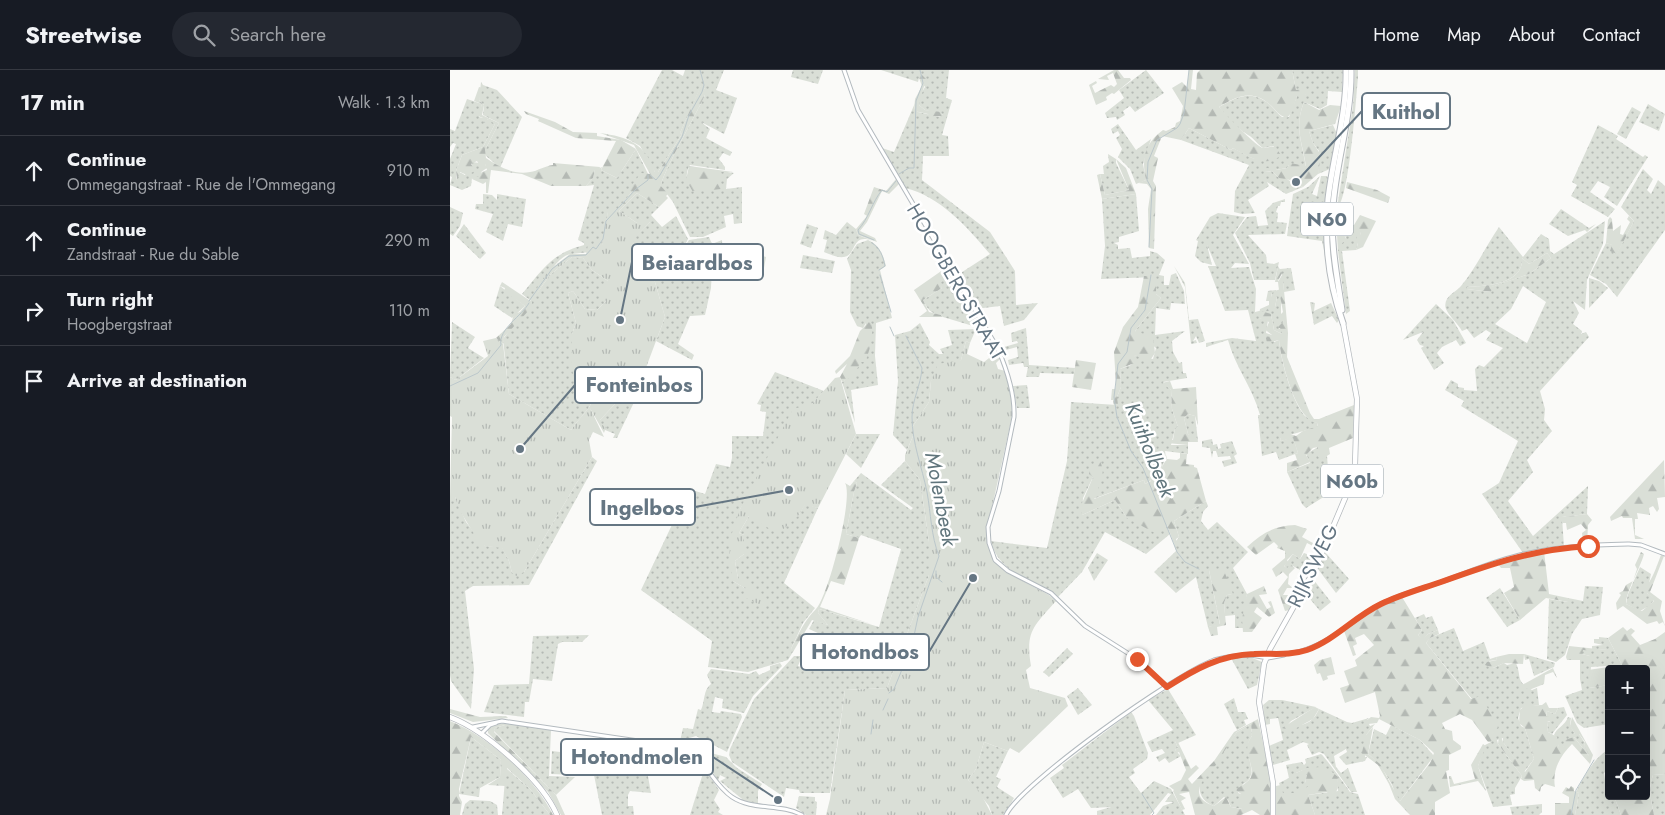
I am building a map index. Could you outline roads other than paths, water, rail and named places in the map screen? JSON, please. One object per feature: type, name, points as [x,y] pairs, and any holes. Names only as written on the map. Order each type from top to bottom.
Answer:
[{"type":"highway","name":"RIJKSWEG","points":[[1343,323],[1334,291],[1327,222],[1331,182],[1345,104],[1346,70]]},
{"type":"highway","name":"RIJKSWEG","points":[[1343,323],[1332,224],[1334,192],[1349,111],[1352,70]]},
{"type":"main road","name":"HOOGBERGSTRAAT","points":[[844,70],[858,110],[998,349],[1013,394],[1014,418],[999,491],[988,527],[989,543],[993,555],[1004,568],[1051,593],[1085,626],[1137,659],[1167,687]]},
{"type":"main road","name":"RIJKSWEG","points":[[1267,656],[1316,567],[1354,475],[1357,446],[1357,399],[1343,323]]},
{"type":"main road","points":[[1006,815],[1015,800],[1027,789],[1122,716],[1207,663],[1245,655],[1267,656],[1308,649],[1325,642],[1388,601],[1523,554],[1553,549],[1629,544],[1642,546],[1665,554]]},
{"type":"main road","name":"N60b","points":[[1267,656],[1262,674],[1260,702],[1273,783],[1273,815]]},
{"type":"main road","points":[[450,717],[474,727],[482,733],[539,787],[557,815]]},
{"type":"main road","points":[[474,727],[493,721],[506,722],[684,748],[698,758],[726,793],[738,801],[789,810],[802,815]]},
{"type":"main road","points":[[482,733],[493,723],[506,722]]},
{"type":"waterway","points":[[650,175],[656,180],[682,137],[689,115],[704,85],[700,70]]},
{"type":"waterway","name":"Molenbeek","points":[[899,174],[909,168],[914,168],[916,101],[923,83],[920,70]]},
{"type":"waterway","name":"Kuitholbeek","points":[[1149,247],[1152,189],[1147,180],[1148,162],[1157,140],[1177,128],[1180,124],[1184,113],[1189,70]]},
{"type":"waterway","points":[[529,301],[552,269],[569,256],[586,255],[593,247],[596,249],[603,239],[606,221],[636,189],[648,180],[648,175]]},
{"type":"waterway","name":"Molenbeek","points":[[874,240],[859,234],[858,230],[882,190],[887,192],[896,181]]},
{"type":"waterway","name":"Molenbeek","points":[[872,243],[879,250],[884,262],[885,266],[879,270]]},
{"type":"waterway","name":"Molenbeek","points":[[880,275],[891,312]]},
{"type":"waterway","name":"Kuitholbeek","points":[[1151,275],[1145,310],[1131,328],[1127,352],[1118,364],[1114,397],[1117,417],[1131,451],[1143,468],[1177,552],[1185,562],[1199,569]]},
{"type":"waterway","points":[[450,386],[478,373],[501,345],[501,339],[507,328],[529,303]]},
{"type":"waterway","name":"Molenbeek","points":[[890,327],[894,336]]},
{"type":"waterway","name":"Molenbeek","points":[[889,693],[894,689],[912,645],[918,617],[939,556],[934,541],[927,492],[912,427],[912,411],[922,368],[906,336]]},
{"type":"waterway","points":[[936,571],[936,577],[942,582]]},
{"type":"waterway","name":"Molenbeek","points":[[883,710],[888,699]]},
{"type":"waterway","name":"Molenbeek","points":[[871,734],[873,720]]},
{"type":"waterway","points":[[1571,815],[1576,790],[1594,760]]},
{"type":"waterway","points":[[1142,794],[1154,813],[1152,815]]},
{"type":"place","name":"Kuithol","points":[[1296,182]]},
{"type":"place","name":"Beiaardbos","points":[[620,320]]},
{"type":"place","name":"Fonteinbos","points":[[520,449]]},
{"type":"place","name":"Ingelbos","points":[[789,490]]},
{"type":"place","name":"Hotondbos","points":[[973,578]]},
{"type":"place","name":"Hotondmolen","points":[[778,800]]}]
